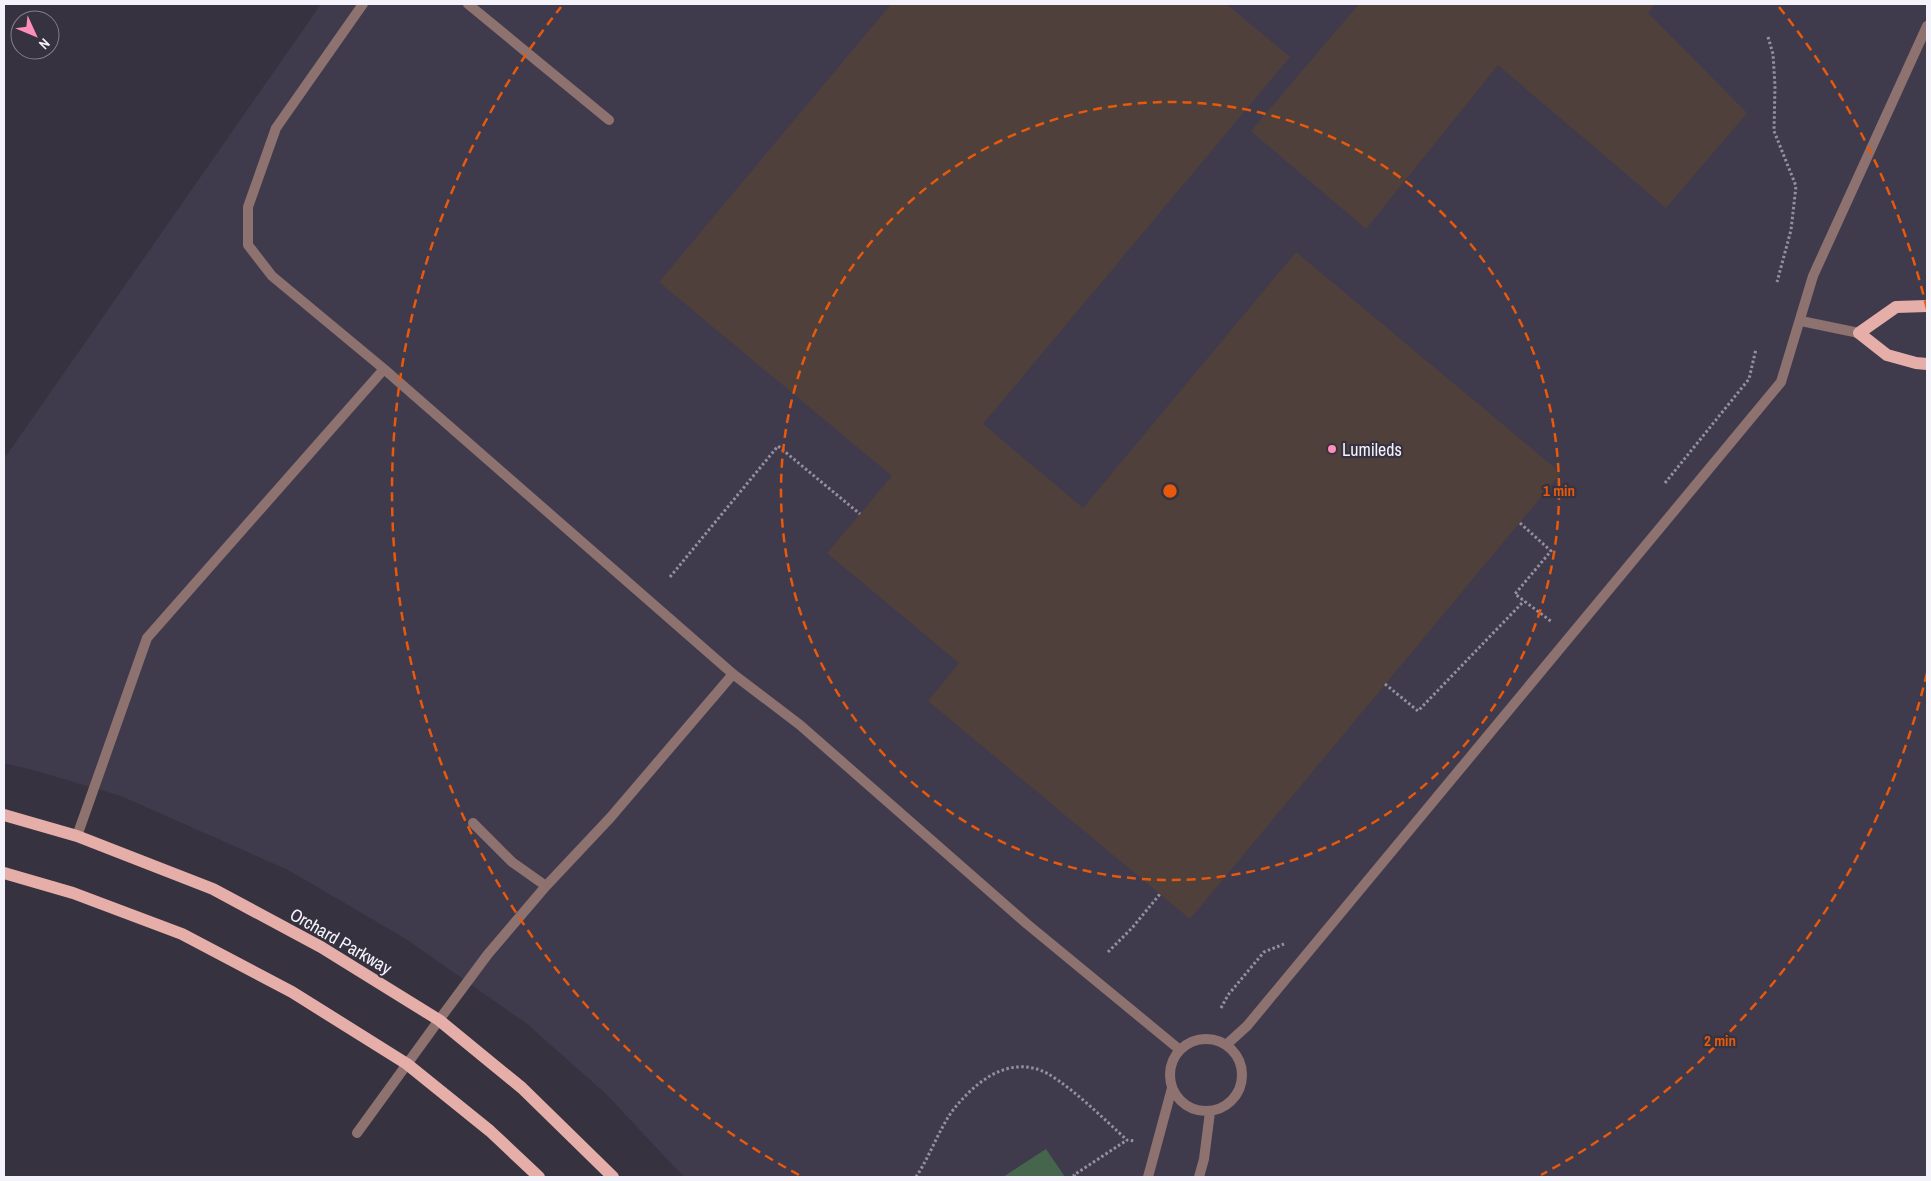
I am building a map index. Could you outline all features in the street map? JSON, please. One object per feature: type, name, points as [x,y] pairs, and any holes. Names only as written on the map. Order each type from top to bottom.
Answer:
[{"type":"main road","points":[[1927,306],[1896,307],[1860,333],[1887,355],[1927,364]]},
{"type":"main road","name":"Orchard Parkway","points":[[4,815],[77,836],[213,889],[321,947],[439,1020],[522,1088],[613,1177]]},
{"type":"main road","points":[[4,872],[73,893],[182,934],[292,992],[407,1064],[490,1131],[539,1177]]},
{"type":"street","points":[[363,4],[276,128],[248,207],[248,245],[272,276],[384,369],[733,674],[800,725],[1027,924],[1180,1050]]},
{"type":"street","points":[[468,4],[609,120]]},
{"type":"street","points":[[1226,1045],[1247,1026],[1781,382],[1801,321],[1813,276],[1927,26]]},
{"type":"street","points":[[1801,321],[1860,333]]},
{"type":"street","points":[[77,836],[147,638],[384,369]]},
{"type":"street","points":[[357,1133],[488,954],[546,886],[598,832],[733,674]]},
{"type":"street","points":[[473,823],[512,862],[546,886]]},
{"type":"street","points":[[1148,1177],[1172,1088],[1170,1070],[1172,1061],[1180,1050],[1190,1042],[1202,1039],[1215,1040],[1226,1045],[1236,1054],[1241,1065],[1243,1078],[1240,1090],[1233,1100],[1222,1108],[1210,1112],[1198,1111],[1188,1107],[1178,1099],[1172,1088]]},
{"type":"street","points":[[1199,1177],[1204,1159],[1210,1112]]},
{"type":"path","points":[[1768,37],[1773,54],[1775,78],[1774,131],[1796,186],[1791,230],[1776,282]]},
{"type":"path","points":[[1663,486],[1749,379],[1756,349]]},
{"type":"path","points":[[670,578],[778,446],[860,514]]},
{"type":"path","points":[[1520,523],[1551,551],[1515,594],[1553,623],[1559,615]]},
{"type":"path","points":[[1385,684],[1418,710],[1524,601]]},
{"type":"path","points":[[1108,952],[1132,928],[1160,894]]},
{"type":"path","points":[[1221,1008],[1228,995],[1264,952],[1286,944]]},
{"type":"path","points":[[916,1177],[952,1112],[970,1090],[991,1074],[1013,1067],[1037,1069],[1058,1080],[1127,1140],[1074,1175],[1075,1177]]},
{"type":"shaded area","points":[[321,4],[1927,4],[1927,1177],[684,1177],[606,1094],[527,1024],[406,939],[288,870],[121,796],[4,763],[4,459]]},
{"type":"green space","points":[[1046,1149],[1065,1177],[1003,1177]]},
{"type":"building","name":"Lumileds","points":[[891,4],[1226,4],[1290,57],[983,424],[1083,508],[1296,252],[1561,473],[1190,919],[928,701],[959,663],[827,553],[892,476],[659,282]]},
{"type":"building","points":[[1359,4],[1655,4],[1648,13],[1747,113],[1666,208],[1498,65],[1366,229],[1251,131]]},
{"type":"place","name":"Lumileds","points":[[1332,449]]}]
